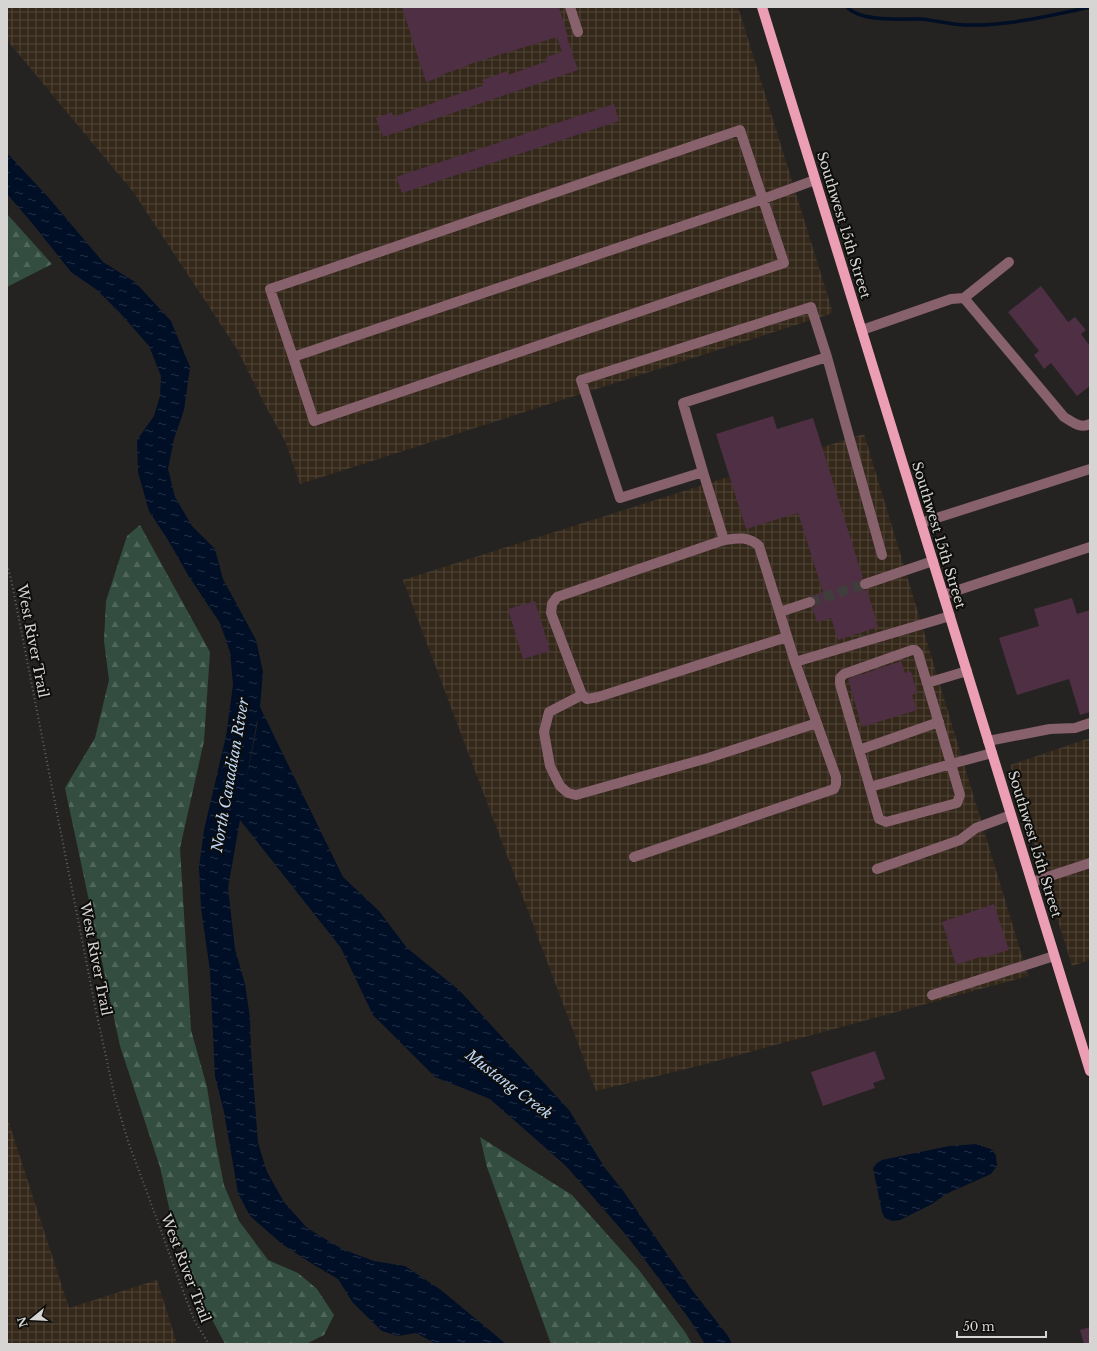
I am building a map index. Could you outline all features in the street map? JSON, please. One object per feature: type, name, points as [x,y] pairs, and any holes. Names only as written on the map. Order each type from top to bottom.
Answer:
[{"type":"main road","name":"Southwest 15th Street","points":[[762,7],[1090,1071]]},
{"type":"lane","points":[[570,7],[578,32]]},
{"type":"lane","points":[[740,130],[784,262],[314,421],[293,357],[270,289],[740,130]]},
{"type":"lane","points":[[293,357],[764,199],[815,180]]},
{"type":"lane","points":[[862,330],[951,299],[964,298],[1009,262]]},
{"type":"lane","points":[[964,298],[1064,417],[1078,426],[1087,426],[1090,424]]},
{"type":"lane","points":[[703,472],[620,498],[581,380],[811,307],[827,357],[882,555]]},
{"type":"lane","points":[[724,540],[683,403],[827,357]]},
{"type":"lane","points":[[921,523],[1090,469]]},
{"type":"lane","points":[[634,857],[834,790],[836,777],[795,662],[759,546],[754,541],[742,537],[724,540],[557,597],[552,604],[551,613],[582,696],[587,699],[598,697],[787,637]]},
{"type":"lane","points":[[943,594],[1090,547]]},
{"type":"lane","points":[[865,584],[933,561]]},
{"type":"lane","points":[[780,612],[810,602]]},
{"type":"lane","points":[[795,662],[950,616]]},
{"type":"lane","points":[[915,650],[918,653],[939,722],[960,795],[957,803],[886,822],[879,819],[840,684],[840,678],[844,674],[915,650]]},
{"type":"lane","points":[[926,683],[966,671]]},
{"type":"lane","points":[[582,696],[549,712],[544,732],[550,766],[560,786],[568,793],[576,795],[708,758],[817,723]]},
{"type":"lane","points":[[859,750],[939,722]]},
{"type":"lane","points":[[988,740],[1050,728],[1076,728],[1090,723]]},
{"type":"lane","points":[[870,787],[992,752]]},
{"type":"lane","points":[[877,869],[960,840],[976,828],[1011,815]]},
{"type":"lane","points":[[1032,882],[1090,863]]},
{"type":"lane","points":[[932,995],[1054,956]]},
{"type":"path","name":"West River Trail","points":[[7,565],[74,894],[96,1011],[115,1098],[128,1141],[184,1296],[195,1322],[209,1344]]},
{"type":"shaded area","points":[[7,7],[738,7],[833,313],[300,484],[285,441],[237,349],[134,193],[7,40]]},
{"type":"shaded area","points":[[864,434],[1028,976],[702,1065],[596,1091],[403,580]]},
{"type":"shaded area","points":[[1090,738],[1090,960],[1072,966],[1010,765]]},
{"type":"shaded area","points":[[7,1117],[69,1308],[157,1280],[177,1344],[7,1344]]},
{"type":"green space","points":[[7,214],[52,264],[7,287]]},
{"type":"green space","points":[[140,525],[210,652],[204,741],[180,848],[191,1030],[207,1087],[224,1185],[239,1221],[268,1260],[298,1273],[317,1289],[334,1315],[324,1335],[306,1344],[225,1344],[199,1295],[173,1225],[160,1167],[120,1046],[65,788],[95,738],[109,680],[104,641],[106,601],[127,536]]},
{"type":"green space","points":[[480,1137],[572,1195],[639,1270],[685,1332],[692,1344],[551,1344],[487,1167]]},
{"type":"water","points":[[7,153],[48,197],[103,262],[135,282],[171,321],[190,367],[184,410],[174,439],[168,469],[175,497],[192,526],[215,549],[223,579],[256,640],[263,672],[260,707],[343,877],[379,911],[407,948],[459,990],[569,1110],[605,1168],[624,1192],[692,1290],[728,1336],[732,1344],[705,1344],[690,1320],[627,1236],[566,1166],[490,1099],[435,1077],[373,1015],[341,948],[240,820],[228,888],[235,949],[245,984],[250,1018],[258,1143],[267,1172],[284,1202],[307,1228],[342,1249],[374,1261],[405,1266],[441,1290],[506,1344],[436,1344],[416,1333],[398,1336],[382,1331],[353,1303],[338,1279],[282,1244],[250,1216],[238,1193],[224,1112],[215,1076],[210,971],[201,908],[199,867],[204,830],[226,736],[233,685],[230,652],[220,623],[188,575],[149,511],[138,472],[137,440],[154,416],[160,396],[161,376],[149,346],[121,314],[97,290],[71,272],[7,194]],"holes":[[[257,721],[258,721],[243,797]]]},
{"type":"water","points":[[977,1144],[993,1150],[996,1156],[997,1166],[991,1174],[946,1194],[932,1204],[900,1220],[892,1221],[885,1218],[882,1212],[873,1168],[877,1163],[882,1160],[949,1146]]},
{"type":"building","points":[[402,7],[559,7],[578,70],[383,137],[376,118],[392,112],[393,117],[484,85],[482,80],[507,71],[508,75],[547,61],[546,57],[562,52],[557,37],[467,65],[426,82]]},
{"type":"building","points":[[614,104],[619,121],[402,193],[396,177]]},
{"type":"building","points":[[1041,286],[1068,322],[1075,317],[1086,330],[1081,334],[1090,346],[1090,386],[1077,396],[1051,363],[1044,369],[1034,355],[1039,351],[1008,312]]},
{"type":"building","points":[[773,416],[777,429],[813,418],[863,578],[860,580],[859,586],[861,589],[867,590],[878,627],[838,640],[831,618],[817,622],[812,608],[815,606],[816,600],[814,597],[810,596],[823,592],[798,513],[746,529],[716,434]]},
{"type":"building","points":[[1072,598],[1077,614],[1090,610],[1090,712],[1080,715],[1069,679],[1017,695],[999,638],[1039,626],[1034,609]]},
{"type":"building","points":[[535,601],[550,651],[523,659],[508,609]]},
{"type":"building","points":[[901,661],[905,673],[911,671],[917,693],[912,695],[917,710],[862,727],[848,679]]},
{"type":"building","points":[[994,904],[1009,950],[983,958],[983,956],[956,965],[942,922]]},
{"type":"building","points":[[875,1051],[885,1079],[873,1083],[875,1088],[823,1106],[811,1072]]},
{"type":"building","points":[[1090,1327],[1090,1344],[1084,1344],[1080,1330]]},
{"type":"waterway","points":[[847,7],[853,12],[882,19],[920,19],[966,25],[1013,22],[1090,7]]},
{"type":"tunnel","points":[[810,602],[865,584]]},
{"type":"water label","name":"North Canadian River","points":[[230,775]]},
{"type":"water label","name":"Mustang Creek","points":[[509,1084]]}]
